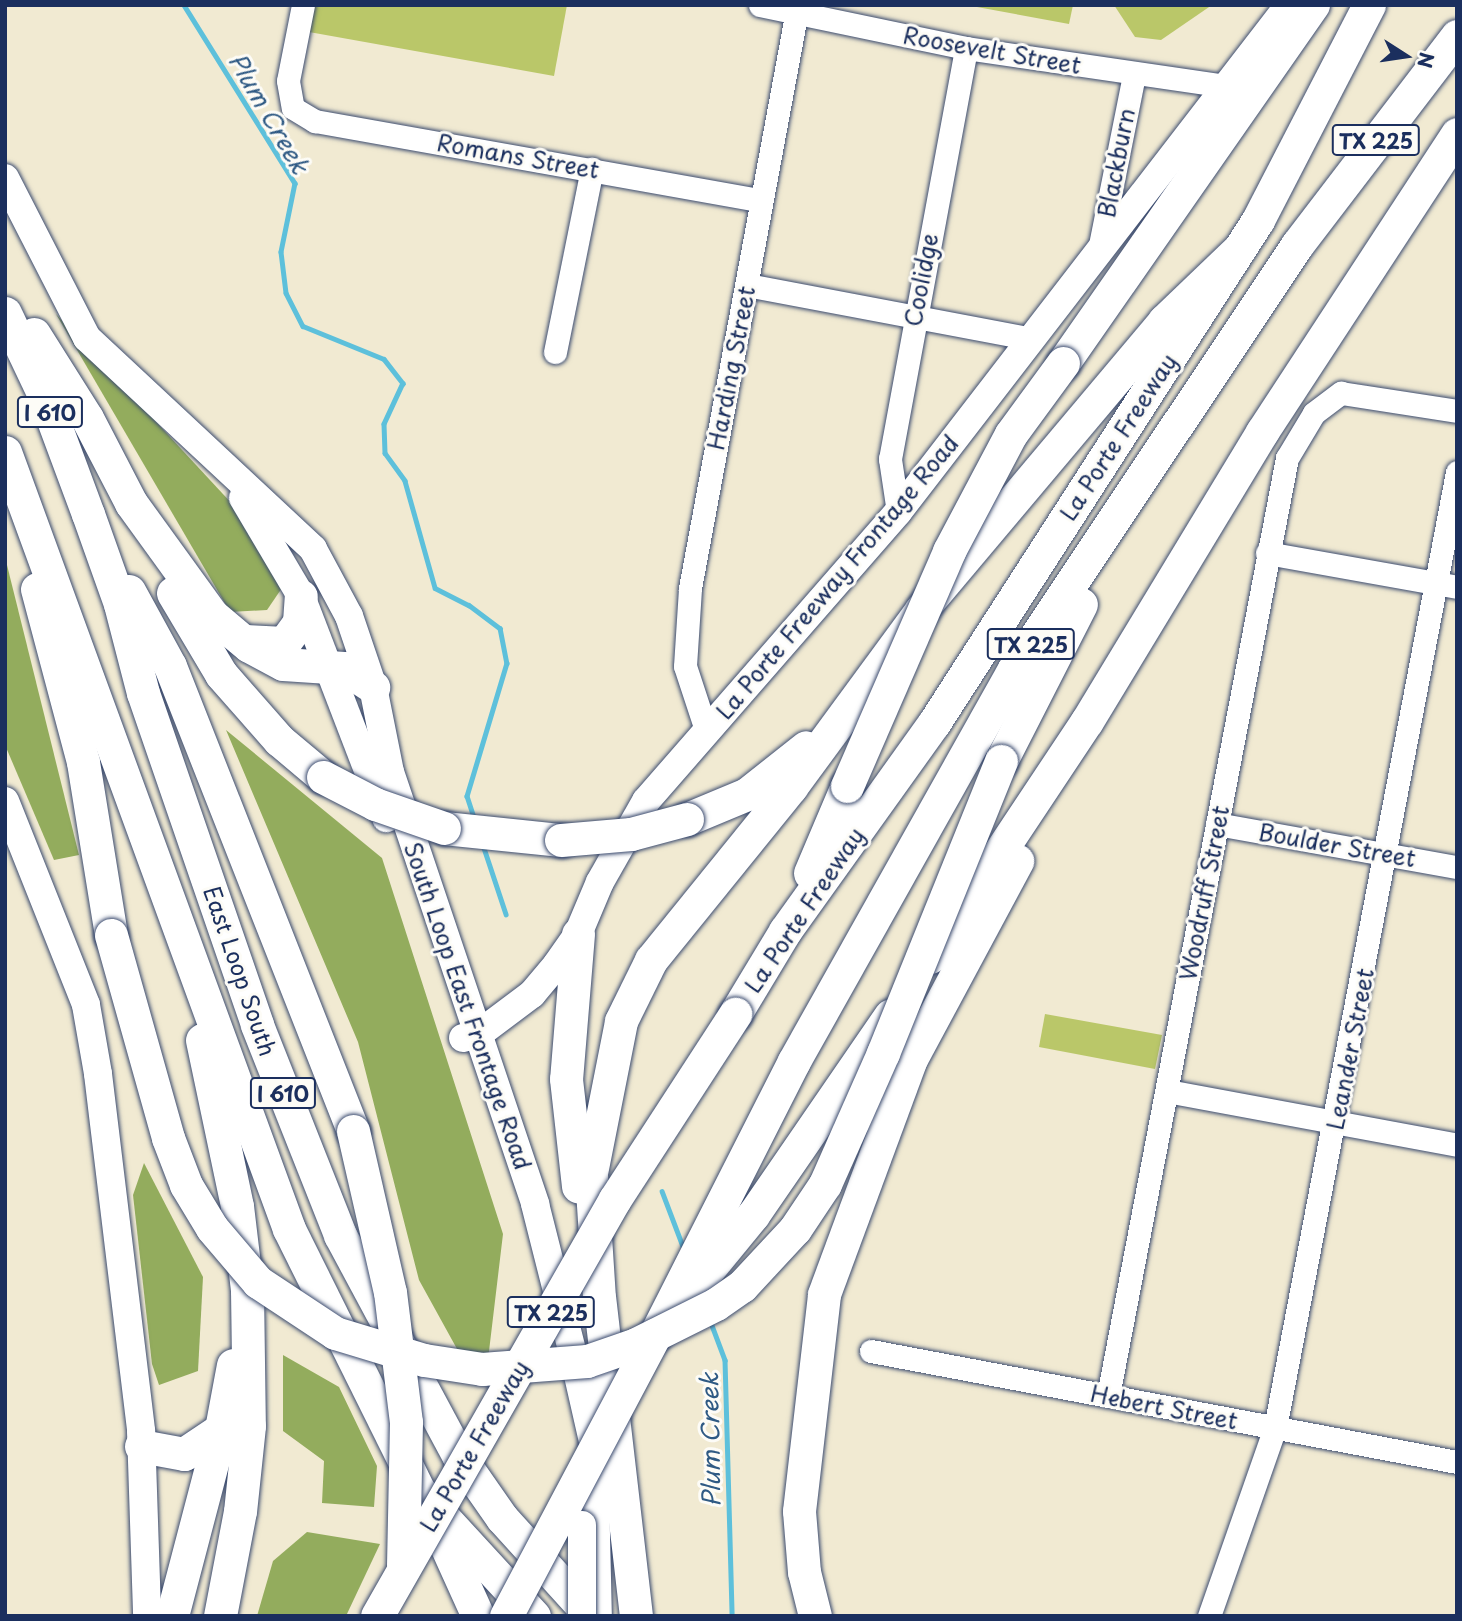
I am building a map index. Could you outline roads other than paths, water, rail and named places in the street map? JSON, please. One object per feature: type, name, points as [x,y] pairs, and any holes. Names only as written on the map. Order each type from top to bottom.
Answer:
[{"type":"highway","points":[[785,931],[948,551],[1011,435],[1313,5]]},
{"type":"highway","name":"La Porte Freeway","points":[[377,1616],[615,1199],[735,1014],[785,931],[934,723],[1258,220],[1369,5]]},
{"type":"highway","name":"La Porte Freeway","points":[[506,1616],[655,1335],[793,1061],[1014,669],[1110,532],[1297,245],[1457,36]]},
{"type":"highway","points":[[655,1335],[753,1215],[1087,721],[1262,432],[1457,134]]},
{"type":"highway","points":[[636,1616],[602,1529],[599,1298],[591,1174],[621,1021],[651,960],[791,787],[921,610],[1164,321],[1240,249]]},
{"type":"highway","points":[[5,292],[88,418],[175,597],[222,674],[279,740],[323,777],[375,804],[444,828],[496,836],[561,840],[631,834],[687,819],[747,794],[798,755],[861,690]]},
{"type":"highway","name":"East Loop South","points":[[5,313],[43,393],[88,514],[120,604],[143,693],[257,1025],[340,1235],[458,1455],[502,1518],[591,1616]]},
{"type":"highway","points":[[7,456],[52,658],[83,762],[111,935],[168,1138],[186,1185],[212,1228],[258,1282],[335,1333],[424,1360],[482,1369],[587,1361],[636,1344],[716,1304],[742,1286],[795,1229],[825,1184],[883,1053],[1001,761],[1089,586],[1110,532]]},
{"type":"highway","name":"East Loop South","points":[[7,456],[289,1228],[419,1491],[534,1616]]},
{"type":"highway","points":[[131,503],[212,615],[243,641],[283,664],[328,666],[359,674],[373,687]]},
{"type":"highway","points":[[88,514],[170,666],[353,1131],[390,1292],[406,1422],[405,1542],[397,1616]]},
{"type":"highway","points":[[243,641],[284,643],[299,622],[301,596]]},
{"type":"highway","points":[[815,1616],[804,1572],[799,1511],[824,1294],[911,1059],[1087,721]]},
{"type":"highway","points":[[178,924],[237,1206],[247,1290],[248,1426],[240,1511],[220,1616]]},
{"type":"highway","points":[[578,934],[566,1079],[578,1186],[599,1298]]},
{"type":"highway","points":[[172,1616],[221,1429],[247,1290]]},
{"type":"highway","points":[[141,1446],[184,1454],[221,1429]]},
{"type":"highway","points":[[419,1491],[470,1591],[478,1616]]},
{"type":"main road","name":"La Porte Freeway Frontage Road","points":[[471,1035],[532,994],[578,934],[629,827],[706,730],[898,512],[1289,5]]},
{"type":"main road","name":"South Loop East Frontage Road","points":[[5,178],[87,338],[206,452],[313,549],[349,616],[373,687],[390,772],[450,949],[519,1209],[577,1449],[602,1529],[598,1616]]},
{"type":"main road","name":"South Loop East Frontage Road","points":[[206,452],[258,518],[301,596],[471,1035]]},
{"type":"main road","points":[[5,802],[86,1005],[110,1161],[141,1446],[147,1616]]},
{"type":"main road","points":[[450,949],[476,994],[488,1004],[505,1007],[532,994]]},
{"type":"main road","name":"South Loop East Frontage Road","points":[[582,1616],[602,1529]]},
{"type":"street","name":"Romans Street","points":[[303,5],[288,81],[293,108],[315,121],[759,200]]},
{"type":"street","name":"Roosevelt Street","points":[[760,5],[797,9],[966,48],[1133,75],[1227,86]]},
{"type":"street","name":"Harding Street","points":[[706,730],[685,666],[690,588],[747,285],[759,200],[797,9]]},
{"type":"street","name":"Coolidge","points":[[898,512],[890,460],[914,315],[966,48]]},
{"type":"street","name":"Blackburn","points":[[1099,252],[1133,75]]},
{"type":"street","points":[[555,352],[592,169]]},
{"type":"street","points":[[747,285],[1032,339]]},
{"type":"street","name":"Woodruff Street","points":[[1108,1396],[1287,458],[1314,413],[1341,393],[1457,411]]},
{"type":"street","name":"Leander Street","points":[[1209,1616],[1275,1428],[1337,1121],[1387,853],[1446,585],[1457,472]]},
{"type":"street","points":[[1267,553],[1446,585]]},
{"type":"street","name":"Boulder Street","points":[[1217,824],[1457,867]]},
{"type":"street","points":[[1167,1091],[1457,1145]]},
{"type":"street","name":"Hebert Street","points":[[872,1351],[1275,1428],[1456,1458]]},
{"type":"waterway","name":"Plum Creek","points":[[184,5],[295,183],[281,252],[286,293],[303,326],[384,359],[403,383],[384,424],[385,453],[405,481],[435,588],[469,605],[500,628],[507,663],[467,796],[475,820]]},
{"type":"waterway","name":"Plum Creek","points":[[483,845],[506,914]]},
{"type":"waterway","name":"Plum Creek","points":[[662,1191],[684,1249]]},
{"type":"waterway","name":"Plum Creek","points":[[710,1320],[725,1360],[732,1616]]}]
